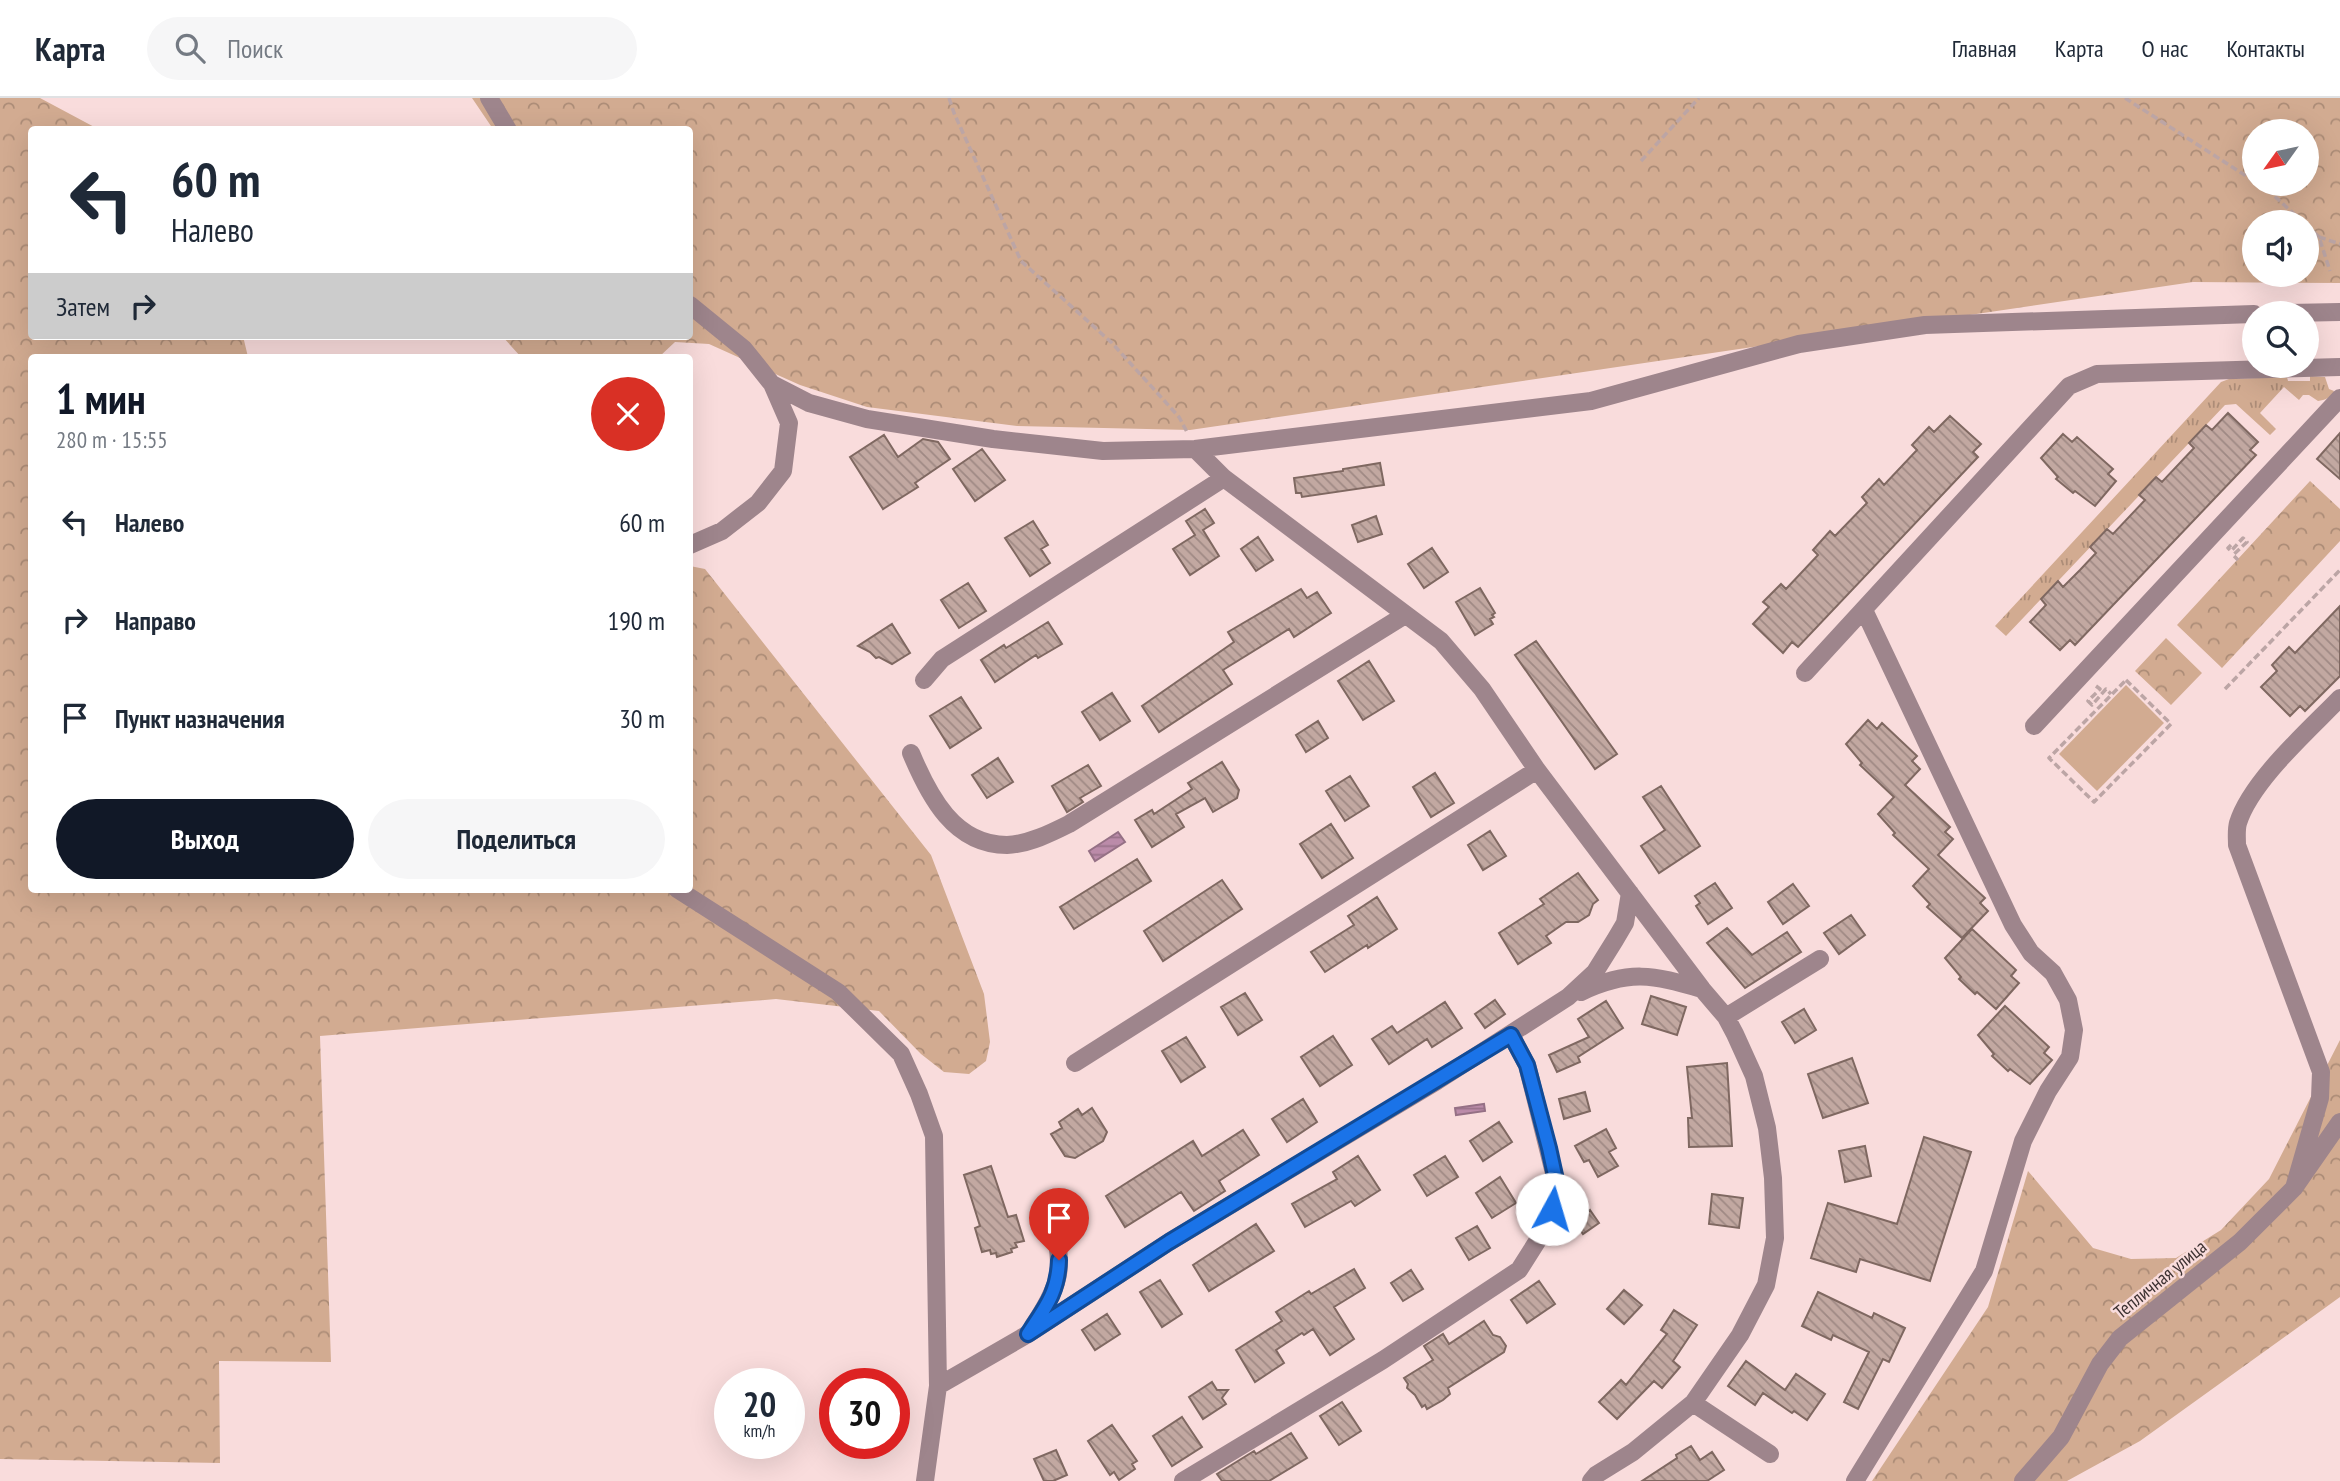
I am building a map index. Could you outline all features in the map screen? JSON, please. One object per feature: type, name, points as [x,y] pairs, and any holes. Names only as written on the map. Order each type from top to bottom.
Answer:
[{"type":"street","points":[[489,98],[506,126]]},
{"type":"street","points":[[693,307],[744,349],[772,384],[789,423],[783,471],[758,503],[722,531],[693,544]]},
{"type":"street","points":[[2319,312],[2340,312]]},
{"type":"street","points":[[772,384],[809,403],[867,419],[981,437],[1103,451],[1195,449],[1591,401],[1799,344],[1925,325],[2242,314]]},
{"type":"street","points":[[1805,673],[2069,386],[2097,374],[2340,367]]},
{"type":"street","points":[[2034,726],[2340,398]]},
{"type":"street","points":[[1195,449],[1224,478],[1441,641],[1482,689],[1537,770],[1726,1017],[1754,1076],[1767,1128],[1773,1178],[1775,1238],[1766,1285],[1740,1335],[1693,1402],[1633,1452],[1591,1481]]},
{"type":"street","points":[[924,680],[942,659],[1224,478]]},
{"type":"street","points":[[1855,1481],[1984,1270],[2023,1142],[2048,1091],[2070,1057],[2074,1030],[2068,1000],[2053,973],[2031,953],[2013,925],[1864,610]]},
{"type":"street","points":[[911,753],[938,807],[977,841],[1009,845],[1041,837],[1069,824],[1405,615]]},
{"type":"street","points":[[2294,1188],[2320,1098],[2321,1072],[2237,845],[2237,826],[2245,807],[2277,762],[2340,698]]},
{"type":"street","points":[[1075,1063],[1537,770]]},
{"type":"street","points":[[683,893],[838,992],[901,1054],[919,1094],[934,1136],[937,1386],[925,1481]]},
{"type":"street","points":[[937,1386],[1028,1334],[1169,1242],[1511,1035],[1568,997],[1595,972],[1620,932],[1629,909],[1630,893]]},
{"type":"street","points":[[1726,1017],[1820,959]]},
{"type":"street","points":[[1568,997],[1604,981],[1625,976],[1650,976],[1702,989]]},
{"type":"street","points":[[1183,1481],[1383,1360],[1519,1270],[1545,1229],[1558,1189],[1527,1065],[1511,1035]]},
{"type":"street","name":"Тепличная улица","points":[[2022,1481],[2061,1437],[2100,1364],[2120,1338],[2240,1242],[2294,1188],[2340,1122]]},
{"type":"street","points":[[1028,1334],[1053,1296],[1058,1275],[1059,1246],[1052,1225]]},
{"type":"street","points":[[1693,1402],[1770,1454]]},
{"type":"path","points":[[949,98],[1021,261],[1112,343],[1179,417],[1195,449]]},
{"type":"path","points":[[1641,161],[1699,98]]},
{"type":"path","points":[[2125,98],[2242,174]]},
{"type":"path","points":[[2274,196],[2290,210]]},
{"type":"path","points":[[2319,237],[2340,244]]},
{"type":"path","points":[[2319,237],[2330,271]]},
{"type":"path","points":[[2238,559],[2234,555],[2247,541],[2243,538],[2231,551],[2228,548],[2244,531]]},
{"type":"path","points":[[2225,689],[2340,570]]},
{"type":"path","points":[[2126,680],[2171,724],[2094,802],[2049,758],[2112,694],[2126,680]]},
{"type":"path","points":[[2081,703],[2096,686],[2099,689],[2088,701],[2092,705],[2106,689],[2112,694]]},
{"type":"green space","points":[[0,98],[40,98],[92,126],[28,126],[28,340],[244,340],[247,354],[28,354],[28,893],[693,893],[693,567],[705,569],[931,855],[984,994],[990,1042],[986,1061],[969,1074],[944,1072],[921,1054],[879,1011],[776,999],[320,1036],[331,1362],[219,1361],[220,1463],[0,1459]]},
{"type":"green space","points":[[472,98],[2340,98],[2340,283],[2319,283],[2319,210],[2242,210],[2242,282],[2193,282],[1190,430],[1017,426],[867,407],[800,385],[709,344],[675,342],[662,354],[518,354],[506,340],[693,340],[693,126],[491,126]]},
{"type":"green space","points":[[2325,377],[2329,389],[2334,391],[2321,401],[2309,395],[2303,395],[2299,400],[2284,387],[2260,413],[2276,429],[2270,435],[2236,404],[2225,405],[2006,636],[1995,626],[2221,382],[2229,379],[2258,378],[2310,381],[2310,378]]},
{"type":"green space","points":[[2310,481],[2340,509],[2340,541],[2222,668],[2177,625]]},
{"type":"green space","points":[[2166,638],[2202,673],[2171,705],[2135,671]]},
{"type":"green space","points":[[2126,685],[2164,723],[2097,791],[2059,754]]},
{"type":"green space","points":[[2340,1040],[2340,1297],[2140,1441],[2067,1481],[1872,1481],[1988,1307],[2028,1171],[2093,1248],[2131,1259],[2176,1258],[2221,1230],[2269,1179]]},
{"type":"shaded area","points":[[1118,832],[1125,842],[1095,861],[1089,851]]},
{"type":"shaded area","points":[[1484,1104],[1485,1111],[1456,1115],[1455,1108]]},
{"type":"building","points":[[2228,413],[2258,442],[2250,450],[2256,455],[2075,645],[2070,640],[2060,650],[2030,622],[2046,605],[2041,599],[2058,581],[2063,587],[2096,553],[2090,547],[2107,529],[2113,534],[2145,500],[2139,495],[2156,477],[2162,482],[2194,448],[2189,443],[2206,425],[2212,430]]},
{"type":"building","points":[[1950,416],[1981,444],[1973,452],[1978,457],[1798,647],[1792,642],[1783,653],[1753,624],[1769,607],[1763,602],[1781,584],[1786,589],[1818,555],[1813,550],[1830,531],[1835,536],[1867,503],[1862,497],[1879,479],[1884,485],[1917,450],[1912,445],[1929,427],[1934,432]]},
{"type":"building","points":[[2340,433],[2340,479],[2317,459]]},
{"type":"building","points":[[2063,434],[2072,442],[2077,437],[2113,469],[2108,474],[2116,481],[2095,506],[2056,479],[2058,477],[2041,458]]},
{"type":"building","points":[[884,435],[898,457],[923,439],[938,442],[950,459],[915,483],[918,487],[883,509],[850,457]]},
{"type":"building","points":[[982,449],[1005,480],[975,501],[953,469]]},
{"type":"building","points":[[1380,463],[1384,485],[1302,497],[1301,493],[1296,493],[1294,478]]},
{"type":"building","points":[[1205,509],[1214,523],[1203,530],[1219,556],[1190,575],[1173,549],[1195,535],[1186,521]]},
{"type":"building","points":[[1376,516],[1382,534],[1358,542],[1352,525]]},
{"type":"building","points":[[1033,521],[1048,545],[1041,549],[1050,563],[1030,576],[1005,538]]},
{"type":"building","points":[[1258,537],[1273,560],[1256,571],[1241,549]]},
{"type":"building","points":[[1432,548],[1448,572],[1424,588],[1408,564]]},
{"type":"building","points":[[968,583],[986,611],[959,628],[941,600]]},
{"type":"building","points":[[1480,588],[1495,613],[1490,619],[1493,624],[1475,635],[1456,602]]},
{"type":"building","points":[[1301,589],[1307,598],[1317,592],[1331,613],[1294,637],[1289,629],[1223,670],[1232,684],[1159,732],[1142,706],[1234,642],[1228,632]]},
{"type":"building","points":[[2340,606],[2340,676],[2305,711],[2300,706],[2290,716],[2261,687],[2277,671],[2272,665],[2289,647],[2295,653]]},
{"type":"building","points":[[1048,622],[1062,644],[1038,658],[1036,655],[995,682],[981,660]]},
{"type":"building","points":[[892,624],[910,653],[892,664],[876,658],[858,646]]},
{"type":"building","points":[[1536,641],[1617,754],[1595,769],[1515,655]]},
{"type":"building","points":[[1369,661],[1394,701],[1363,720],[1338,681]]},
{"type":"building","points":[[1112,693],[1130,721],[1100,740],[1082,712]]},
{"type":"building","points":[[961,697],[981,728],[950,748],[930,716]]},
{"type":"building","points":[[1868,720],[1877,729],[1882,723],[1917,756],[1912,761],[1920,769],[1905,785],[1950,827],[1945,832],[1953,839],[1938,855],[1985,898],[1980,903],[1988,911],[1962,938],[1927,907],[1930,904],[1913,886],[1929,869],[1893,835],[1895,833],[1878,814],[1894,797],[1860,765],[1862,763],[1846,744]]},
{"type":"building","points":[[1318,721],[1328,738],[1306,752],[1296,735]]},
{"type":"building","points":[[998,758],[1013,782],[987,798],[972,775]]},
{"type":"building","points":[[1222,762],[1239,790],[1237,798],[1213,812],[1205,798],[1176,814],[1184,827],[1152,847],[1135,820],[1152,810],[1154,814],[1192,789],[1188,783]]},
{"type":"building","points":[[1088,765],[1101,786],[1080,798],[1083,802],[1067,812],[1052,786]]},
{"type":"building","points":[[1435,773],[1454,803],[1431,817],[1413,787]]},
{"type":"building","points":[[1350,776],[1369,806],[1345,821],[1326,791]]},
{"type":"building","points":[[1661,786],[1700,846],[1659,873],[1641,846],[1665,830],[1643,797]]},
{"type":"building","points":[[1331,824],[1353,858],[1322,878],[1300,844]]},
{"type":"building","points":[[1490,831],[1506,856],[1483,870],[1468,845]]},
{"type":"building","points":[[1137,859],[1151,881],[1074,929],[1060,907]]},
{"type":"building","points":[[1578,873],[1598,900],[1593,904],[1589,915],[1578,922],[1566,922],[1546,936],[1551,943],[1518,964],[1499,933],[1544,904],[1540,899]]},
{"type":"building","points":[[1222,880],[1242,909],[1163,961],[1144,931]]},
{"type":"building","points":[[1715,883],[1732,908],[1708,924],[1696,906],[1700,903],[1695,896]]},
{"type":"building","points":[[1793,884],[1809,906],[1783,924],[1768,902]]},
{"type":"building","points":[[1377,897],[1397,929],[1325,972],[1311,952],[1354,925],[1348,916]]},
{"type":"building","points":[[1851,915],[1865,935],[1839,954],[1824,933]]},
{"type":"building","points":[[1727,928],[1752,955],[1787,932],[1801,952],[1745,988],[1707,943]]},
{"type":"building","points":[[1972,929],[2016,970],[2011,976],[2019,983],[1996,1009],[1959,979],[1961,977],[1945,958]]},
{"type":"building","points":[[1245,993],[1262,1020],[1238,1035],[1221,1007]]},
{"type":"building","points":[[1651,996],[1686,1007],[1677,1035],[1642,1024]]},
{"type":"building","points":[[1495,1000],[1505,1014],[1485,1028],[1475,1014]]},
{"type":"building","points":[[1606,1001],[1623,1028],[1578,1057],[1580,1062],[1557,1072],[1549,1055],[1589,1037],[1578,1019]]},
{"type":"building","points":[[1445,1002],[1462,1028],[1432,1047],[1427,1039],[1389,1064],[1372,1039],[1392,1026],[1397,1033]]},
{"type":"building","points":[[2005,1006],[2049,1047],[2044,1053],[2052,1060],[2030,1084],[2010,1069],[2008,1071],[1992,1056],[1994,1054],[1978,1035]]},
{"type":"building","points":[[1804,1009],[1816,1030],[1795,1043],[1782,1022]]},
{"type":"building","points":[[1333,1036],[1352,1065],[1320,1086],[1301,1057]]},
{"type":"building","points":[[1186,1037],[1205,1067],[1181,1082],[1162,1051]]},
{"type":"building","points":[[1852,1058],[1868,1103],[1823,1118],[1808,1074]]},
{"type":"building","points":[[1727,1063],[1732,1146],[1689,1147],[1688,1118],[1692,1118],[1687,1067]]},
{"type":"building","points":[[1585,1092],[1590,1111],[1564,1119],[1559,1099]]},
{"type":"building","points":[[1303,1099],[1317,1122],[1287,1142],[1272,1119]]},
{"type":"building","points":[[1092,1108],[1107,1132],[1103,1141],[1075,1158],[1065,1156],[1051,1134],[1062,1128],[1059,1122],[1078,1109],[1082,1115]]},
{"type":"building","points":[[1499,1122],[1512,1142],[1483,1161],[1470,1141]]},
{"type":"building","points":[[1606,1129],[1616,1148],[1609,1152],[1618,1166],[1598,1177],[1589,1160],[1584,1162],[1575,1146]]},
{"type":"building","points":[[1243,1130],[1259,1155],[1219,1181],[1225,1191],[1194,1211],[1181,1192],[1125,1227],[1106,1196],[1193,1141],[1202,1156]]},
{"type":"building","points":[[1924,1137],[1971,1152],[1930,1281],[1860,1259],[1856,1272],[1811,1258],[1828,1203],[1897,1224]]},
{"type":"building","points":[[1865,1146],[1871,1176],[1845,1182],[1839,1151]]},
{"type":"building","points":[[1358,1156],[1380,1190],[1355,1206],[1351,1201],[1305,1227],[1292,1204],[1337,1179],[1333,1172]]},
{"type":"building","points":[[1445,1156],[1458,1177],[1427,1196],[1414,1175]]},
{"type":"building","points":[[991,1166],[1008,1217],[1016,1215],[1024,1241],[1015,1243],[1017,1247],[1011,1249],[1012,1252],[997,1257],[996,1253],[991,1254],[990,1250],[982,1252],[975,1228],[980,1226],[964,1175]]},
{"type":"building","points":[[1500,1177],[1516,1203],[1492,1218],[1476,1193]]},
{"type":"building","points":[[1712,1194],[1743,1198],[1739,1228],[1709,1224]]},
{"type":"building","points":[[1590,1210],[1599,1223],[1583,1234],[1574,1221]]},
{"type":"building","points":[[1256,1224],[1274,1251],[1209,1291],[1193,1265]]},
{"type":"building","points":[[1477,1226],[1490,1248],[1469,1260],[1456,1238]]},
{"type":"building","points":[[1354,1269],[1365,1288],[1334,1307],[1354,1339],[1330,1355],[1313,1329],[1304,1335],[1302,1333],[1276,1350],[1284,1363],[1255,1382],[1236,1350],[1282,1321],[1276,1312],[1309,1291],[1311,1294]]},
{"type":"building","points":[[1411,1270],[1423,1289],[1403,1301],[1391,1283]]},
{"type":"building","points":[[1160,1280],[1182,1314],[1162,1327],[1140,1292]]},
{"type":"building","points":[[1539,1281],[1555,1304],[1527,1323],[1511,1300]]},
{"type":"building","points":[[1624,1290],[1642,1305],[1624,1324],[1607,1309]]},
{"type":"building","points":[[1818,1292],[1872,1318],[1874,1313],[1905,1328],[1889,1362],[1883,1359],[1858,1409],[1844,1402],[1869,1352],[1833,1335],[1831,1340],[1802,1326]]},
{"type":"building","points":[[1674,1310],[1697,1325],[1673,1361],[1680,1367],[1662,1388],[1654,1381],[1617,1419],[1599,1402],[1621,1380],[1626,1385],[1667,1334],[1661,1330]]},
{"type":"building","points":[[1107,1314],[1120,1334],[1095,1350],[1082,1330]]},
{"type":"building","points":[[1484,1321],[1493,1335],[1500,1337],[1506,1346],[1504,1352],[1448,1388],[1450,1394],[1443,1400],[1427,1409],[1425,1405],[1422,1407],[1407,1388],[1408,1384],[1404,1378],[1433,1360],[1424,1346],[1443,1334],[1449,1344]]},
{"type":"building","points":[[1746,1361],[1785,1390],[1796,1374],[1825,1394],[1807,1420],[1763,1393],[1755,1405],[1728,1386]]},
{"type":"building","points":[[1212,1382],[1217,1390],[1228,1390],[1222,1398],[1226,1404],[1203,1419],[1189,1397]]},
{"type":"building","points":[[1342,1402],[1361,1431],[1339,1445],[1320,1416]]},
{"type":"building","points":[[1182,1417],[1202,1447],[1172,1466],[1153,1436]]},
{"type":"building","points":[[1112,1425],[1137,1461],[1132,1464],[1135,1469],[1119,1480],[1114,1472],[1110,1475],[1088,1441]]},
{"type":"building","points":[[1291,1433],[1307,1458],[1269,1481],[1222,1481],[1217,1474],[1254,1451],[1256,1454]]},
{"type":"building","points":[[1691,1446],[1700,1460],[1712,1452],[1724,1470],[1707,1481],[1642,1481],[1677,1458],[1676,1455]]},
{"type":"building","points":[[1056,1450],[1067,1475],[1053,1481],[1044,1481],[1034,1459]]},
{"type":"route","points":[[1059,1260],[1053,1296],[1028,1334],[1169,1242],[1511,1035],[1527,1065],[1549,1148],[1558,1189],[1552,1209]]}]
